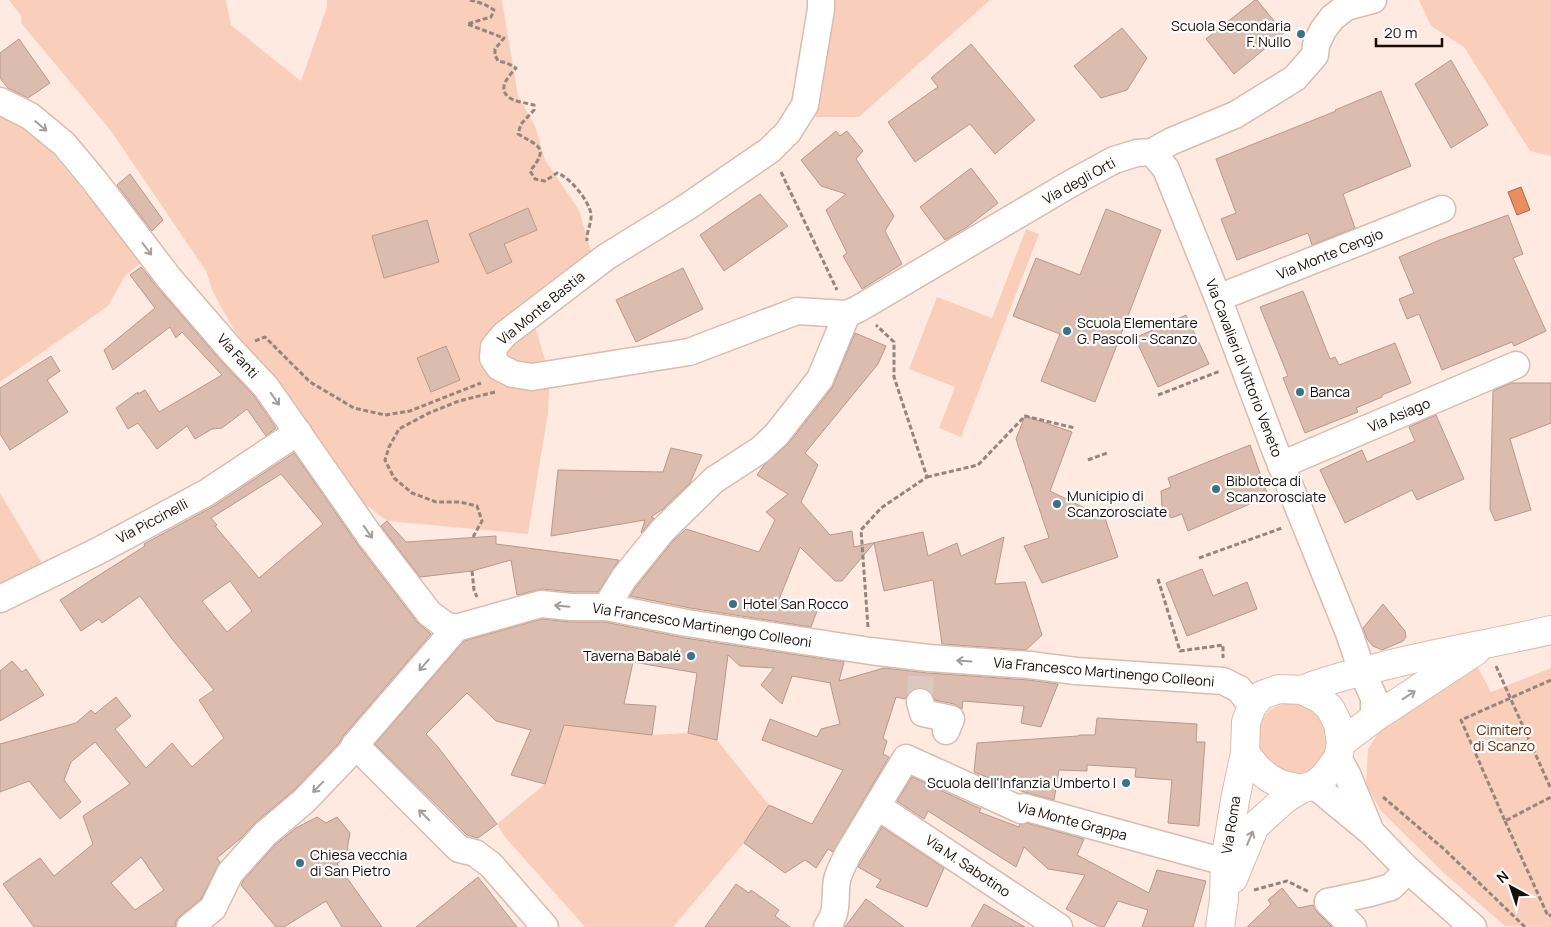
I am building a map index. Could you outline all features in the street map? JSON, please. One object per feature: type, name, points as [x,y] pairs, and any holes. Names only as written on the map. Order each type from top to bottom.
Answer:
[{"type":"street","name":"Via Monte Bastia","points":[[503,381],[499,367],[493,358],[494,347],[504,335],[606,257],[687,207],[770,150],[788,132],[805,105],[821,0]]},
{"type":"street","name":"Via degli Orti","points":[[853,312],[1114,160],[1136,153],[1152,152],[1172,141],[1235,115],[1295,78],[1315,55],[1316,45],[1323,30],[1332,18],[1346,7],[1373,0]]},
{"type":"street","name":"Via Fanti","points":[[0,101],[30,116],[64,144],[169,278],[266,387],[370,536],[429,613],[445,625],[456,628]]},
{"type":"street","name":"Via Cavalieri di Vittorio Veneto","points":[[1152,152],[1166,169],[1218,298],[1281,465],[1374,698],[1374,718]]},
{"type":"street","name":"Via Monte Cengio","points":[[1218,298],[1442,209]]},
{"type":"street","points":[[503,381],[513,374],[532,377],[689,352],[797,311],[853,312],[820,379],[777,434],[760,450],[714,480],[662,531],[624,578],[606,607]]},
{"type":"street","name":"Via Asiago","points":[[1281,465],[1516,365]]},
{"type":"street","name":"Via Piccinelli","points":[[0,599],[206,493],[298,432]]},
{"type":"street","name":"Via Francesco Martinengo Colleoni","points":[[456,628],[541,604],[571,607],[606,607],[688,623],[870,651],[925,663],[1030,666],[1222,681],[1239,689],[1252,706]]},
{"type":"street","points":[[190,927],[219,918],[230,873],[265,834],[304,801],[351,752],[355,744],[456,628]]},
{"type":"street","points":[[1302,690],[1321,681],[1418,656],[1551,630]]},
{"type":"street","points":[[1308,787],[1324,777],[1339,750],[1374,718],[1487,644]]},
{"type":"street","points":[[1371,832],[1339,750],[1338,724],[1330,708],[1319,698],[1302,690],[1279,689],[1262,695],[1252,706],[1246,722],[1245,753],[1258,769],[1280,784],[1308,787],[1371,832],[1408,870],[1473,927]]},
{"type":"street","points":[[920,702],[923,713],[951,719],[946,732]]},
{"type":"street","points":[[355,744],[459,849],[475,854],[491,866],[546,927]]},
{"type":"street","name":"Via Roma","points":[[1220,927],[1224,899],[1225,862],[1245,753]]},
{"type":"street","name":"Via Monte Grappa","points":[[827,927],[835,912],[837,881],[840,870],[906,758],[1021,810],[1024,807],[1225,862]]},
{"type":"street","name":"Via Roma","points":[[1224,899],[1256,826],[1285,799],[1308,787]]},
{"type":"street","name":"Via M. Sabotino","points":[[877,806],[1059,927]]},
{"type":"street","points":[[1328,902],[1391,887],[1408,870]]},
{"type":"street","points":[[1328,902],[1353,927]]},
{"type":"path","points":[[470,0],[484,4],[494,10],[491,17],[467,24],[504,38],[495,49],[495,55],[498,61],[516,68],[504,82],[506,94],[511,99],[534,105],[534,110],[522,124],[518,134],[532,140],[540,150],[539,161],[530,171],[535,179],[545,180],[557,172],[564,175],[571,182],[588,205],[591,216],[586,239],[587,244],[606,257]]},
{"type":"path","points":[[770,150],[853,312],[894,342],[894,377],[927,477]]},
{"type":"path","points":[[232,351],[265,337],[310,382],[354,408],[385,415],[410,411],[489,380],[503,381]]},
{"type":"path","points":[[1158,395],[1242,363]]},
{"type":"path","points":[[473,537],[482,521],[477,506],[460,502],[436,502],[412,493],[394,478],[385,460],[389,447],[399,428],[503,381]]},
{"type":"path","points":[[870,651],[861,530],[881,508],[927,477],[978,466],[1025,416],[1075,428]]},
{"type":"path","points":[[1088,460],[1107,453]]},
{"type":"path","points":[[1199,558],[1304,520]]},
{"type":"path","points":[[1158,579],[1180,651],[1223,645],[1222,681]]},
{"type":"path","points":[[1551,680],[1461,720],[1548,916],[1551,915]]},
{"type":"path","points":[[1504,686],[1551,789]]},
{"type":"path","points":[[1352,786],[1366,784],[1390,802],[1445,850],[1526,927]]},
{"type":"path","points":[[1505,821],[1551,797]]},
{"type":"path","points":[[1224,899],[1287,881],[1328,902]]},
{"type":"green space","points":[[9,0],[226,0],[231,25],[301,81],[327,7],[327,0],[502,0],[518,96],[535,126],[545,160],[579,210],[594,262],[530,309],[550,377],[548,413],[528,534],[387,521],[362,502],[234,330],[213,292],[206,271],[111,131],[21,23],[21,16]]},
{"type":"green space","points":[[810,0],[990,0],[859,117],[800,117]]},
{"type":"green space","points":[[1419,0],[1551,0],[1551,156],[1530,151],[1464,47],[1431,26]]},
{"type":"green space","points":[[0,109],[25,121],[143,261],[125,276],[108,306],[0,382]]},
{"type":"green space","points":[[1026,229],[1039,234],[961,437],[939,428],[955,387],[909,369],[937,297],[992,318]]},
{"type":"green space","points":[[0,493],[43,565],[0,590]]},
{"type":"green space","name":"Cimitero di Scanzo","points":[[1475,662],[1491,692],[1551,668],[1551,927],[1505,926],[1445,874],[1381,811],[1366,784],[1368,749],[1386,721]]},
{"type":"green space","points":[[1292,703],[1312,709],[1322,719],[1328,739],[1322,759],[1312,769],[1292,775],[1272,769],[1262,759],[1256,739],[1262,719],[1272,709]]},
{"type":"green space","points":[[564,725],[652,735],[688,733],[717,740],[769,805],[744,843],[673,927],[585,927],[504,836],[497,824],[545,784]]},
{"type":"shaded area","points":[[1521,187],[1530,210],[1517,215],[1508,192]]},
{"type":"building","points":[[1257,0],[1284,33],[1234,74],[1206,39]]},
{"type":"building","points":[[1122,28],[1147,58],[1127,90],[1101,98],[1074,66]]},
{"type":"building","points":[[19,39],[50,83],[28,98],[8,88],[0,78],[0,53]]},
{"type":"building","points":[[971,44],[1035,120],[995,154],[970,124],[915,162],[888,122],[938,87],[931,78]]},
{"type":"building","points":[[1451,60],[1488,125],[1451,148],[1415,84]]},
{"type":"building","points":[[1381,91],[1411,166],[1343,194],[1355,228],[1312,245],[1308,233],[1237,260],[1221,219],[1236,213],[1216,159]]},
{"type":"building","points":[[836,131],[840,136],[847,131],[863,151],[856,159],[894,216],[885,231],[902,264],[862,289],[843,256],[847,253],[826,210],[846,194],[821,186],[801,160]]},
{"type":"building","points":[[971,168],[998,203],[967,227],[945,240],[920,207]]},
{"type":"building","points":[[130,174],[163,220],[152,231],[117,185]]},
{"type":"building","points":[[760,194],[788,226],[724,271],[700,235]]},
{"type":"building","points":[[528,208],[537,230],[504,244],[512,262],[487,274],[469,234]]},
{"type":"building","points":[[1106,209],[1161,230],[1095,402],[1041,381],[1060,334],[1013,316],[1036,258],[1080,275]]},
{"type":"building","points":[[1508,215],[1523,254],[1513,258],[1546,331],[1514,346],[1512,342],[1442,370],[1419,314],[1407,319],[1399,299],[1414,293],[1399,257]]},
{"type":"building","points":[[427,220],[439,262],[384,278],[372,236]]},
{"type":"building","points":[[141,267],[221,361],[254,396],[276,428],[266,436],[247,409],[222,428],[212,429],[195,439],[187,426],[157,449],[138,423],[128,429],[116,408],[138,392],[138,394],[145,390],[159,412],[222,375],[182,332],[176,338],[170,327],[113,370],[104,350],[155,308],[130,275]]},
{"type":"building","points":[[683,268],[703,309],[636,342],[616,300]]},
{"type":"building","points":[[1303,291],[1330,359],[1335,357],[1339,365],[1395,343],[1411,383],[1356,408],[1358,412],[1305,433],[1283,378],[1288,376],[1260,307]]},
{"type":"building","points":[[1186,315],[1209,364],[1158,387],[1135,338]]},
{"type":"building","points":[[855,333],[886,346],[878,364],[805,453],[818,465],[801,502],[830,535],[852,531],[854,547],[923,532],[928,556],[957,543],[961,556],[1004,537],[995,584],[1025,582],[1042,635],[1026,650],[942,644],[933,580],[884,591],[874,543],[842,581],[835,581],[800,547],[778,602],[817,611],[811,627],[690,608],[630,596],[673,541],[686,529],[759,552],[775,520],[766,512],[788,494],[757,475],[764,465],[789,443],[832,388]]},
{"type":"building","points":[[446,346],[460,380],[431,392],[417,358]]},
{"type":"building","points":[[51,356],[60,371],[47,380],[68,412],[10,450],[0,434],[0,388]]},
{"type":"building","points":[[1511,383],[1551,383],[1551,423],[1510,439],[1531,510],[1495,521],[1490,509],[1493,391]]},
{"type":"building","points":[[1436,415],[1464,479],[1417,500],[1412,490],[1345,523],[1320,470],[1362,450],[1367,462],[1415,441],[1409,427]]},
{"type":"building","name":"Municipio di Scanzorosciate","points":[[1025,416],[1072,432],[1050,491],[1105,518],[1118,557],[1042,583],[1024,546],[1049,538],[1016,439]]},
{"type":"building","name":"Bibloteca di Scanzorosciate","points":[[1250,445],[1268,496],[1188,531],[1182,514],[1171,518],[1162,506],[1161,491],[1171,487],[1168,478]]},
{"type":"building","points":[[671,448],[702,455],[690,483],[663,509],[651,517],[654,518],[641,533],[645,520],[551,536],[558,470],[663,472]]},
{"type":"building","points":[[294,453],[358,545],[417,622],[431,634],[339,743],[294,790],[217,858],[220,862],[201,899],[180,916],[176,921],[175,927],[34,927],[3,884],[40,858],[54,876],[93,844],[83,816],[130,784],[95,742],[71,762],[64,780],[81,802],[60,819],[29,781],[0,792],[0,744],[76,723],[91,710],[95,714],[116,697],[131,716],[115,729],[146,768],[172,743],[192,767],[224,738],[199,700],[214,690],[140,596],[102,623],[99,619],[81,631],[60,600],[145,546],[144,544],[214,506]],"holes":[[[281,474],[323,524],[259,578],[215,526],[217,525],[211,518]],[[230,581],[252,611],[227,632],[202,601]],[[141,857],[164,890],[135,910],[111,883]]]},
{"type":"building","points":[[387,521],[406,542],[496,536],[496,544],[619,560],[598,592],[542,589],[517,595],[511,560],[472,571],[420,577],[381,526]]},
{"type":"building","points":[[1202,569],[1213,596],[1247,582],[1257,609],[1187,636],[1166,583]]},
{"type":"building","points":[[1383,604],[1405,631],[1406,637],[1403,641],[1382,650],[1373,646],[1367,639],[1363,628]]},
{"type":"building","points":[[542,619],[571,622],[605,622],[685,638],[844,662],[839,681],[884,668],[1058,684],[1041,727],[1021,723],[1024,706],[963,701],[962,709],[954,704],[935,700],[931,692],[923,687],[910,691],[905,699],[896,697],[883,738],[887,741],[883,754],[889,757],[833,852],[828,849],[816,868],[805,860],[785,873],[744,843],[769,805],[812,824],[843,770],[762,740],[770,719],[817,737],[821,729],[840,724],[831,683],[792,676],[782,704],[761,685],[774,668],[740,666],[728,655],[717,740],[688,733],[697,673],[633,662],[624,704],[656,706],[652,735],[564,725],[545,784],[511,775],[531,730],[496,721],[467,693],[426,734],[497,824],[478,838],[467,835],[375,744],[464,641]]},
{"type":"building","points":[[12,661],[22,672],[26,669],[44,695],[0,721],[0,671]]},
{"type":"building","points":[[1097,718],[1197,724],[1196,742],[1205,742],[1199,826],[1168,823],[1172,780],[1135,777],[1136,768],[1087,765],[1087,771],[1059,770],[1054,800],[1024,792],[974,772],[977,743],[1095,735]]},
{"type":"building","points":[[912,777],[981,809],[979,812],[1019,827],[1020,824],[1027,823],[1084,839],[1077,855],[1149,893],[1157,870],[1206,881],[1193,927],[1142,927],[1148,910],[1118,901],[1104,927],[1100,927],[1066,909],[1085,875],[1048,869],[1024,847],[1016,867],[928,811],[924,819],[897,801]]},
{"type":"building","points":[[317,817],[326,823],[337,817],[350,833],[347,850],[349,854],[337,864],[382,927],[342,927],[326,901],[284,927],[276,927],[241,885],[275,845],[296,828]]},
{"type":"building","points":[[882,827],[944,868],[927,907],[876,887],[881,880],[858,867]]},
{"type":"building","points":[[478,877],[517,927],[416,927]]},
{"type":"building","points":[[736,884],[749,893],[751,890],[779,910],[775,916],[790,927],[705,927]]},
{"type":"building","points":[[1282,888],[1298,908],[1313,905],[1317,912],[1332,927],[1247,927],[1271,904],[1268,900]]},
{"type":"building","points":[[866,899],[904,927],[845,927]]},
{"type":"building","points":[[984,904],[1025,927],[971,927]]},
{"type":"tunnel","points":[[920,702],[921,667]]},
{"type":"place","name":"Scuola Secondaria F. Nullo","points":[[1301,34]]},
{"type":"place","name":"Scuola Elementare G. Pascoli - Scanzo","points":[[1067,331]]},
{"type":"place","name":"Banca","points":[[1300,392]]},
{"type":"place","name":"Bibloteca di Scanzorosciate","points":[[1216,489]]},
{"type":"place","name":"Municipio di Scanzorosciate","points":[[1057,504]]},
{"type":"place","name":"Hotel San Rocco","points":[[733,604]]},
{"type":"place","name":"Taverna Babalé","points":[[691,656]]},
{"type":"place","name":"Scuola dell'Infanzia Umberto I","points":[[1126,783]]},
{"type":"place","name":"Chiesa vecchia di San Pietro","points":[[300,863]]}]
